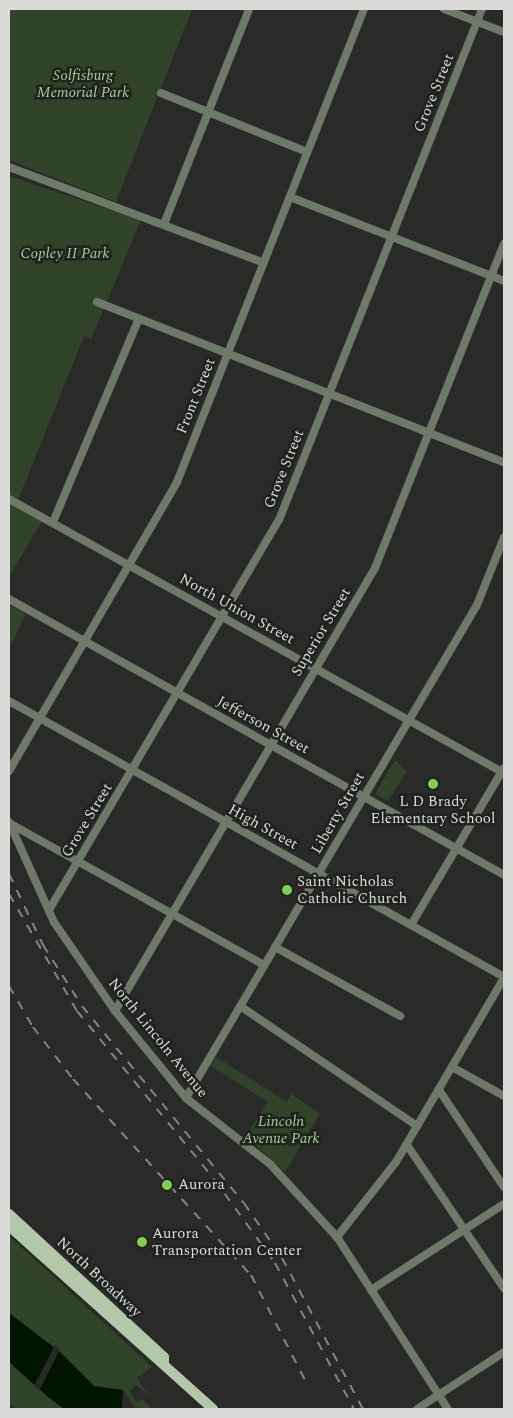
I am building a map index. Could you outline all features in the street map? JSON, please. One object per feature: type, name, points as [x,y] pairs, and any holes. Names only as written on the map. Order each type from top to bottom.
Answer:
[{"type":"main road","name":"North Broadway","points":[[9,1214],[164,1357],[164,1364]]},
{"type":"main road","name":"North Broadway","points":[[9,1226],[154,1360],[164,1364],[213,1409]]},
{"type":"street","points":[[164,224],[249,9]]},
{"type":"street","name":"Front Street","points":[[9,772],[177,482],[364,9]]},
{"type":"street","points":[[444,9],[504,32]]},
{"type":"street","name":"Grove Street","points":[[49,910],[279,520],[482,9]]},
{"type":"street","points":[[161,93],[308,152]]},
{"type":"street","points":[[9,167],[264,263]]},
{"type":"street","points":[[290,197],[504,281]]},
{"type":"street","name":"Superior Street","points":[[114,1011],[381,556],[504,244]]},
{"type":"street","points":[[96,302],[504,462]]},
{"type":"street","points":[[53,522],[139,318]]},
{"type":"street","name":"North Union Street","points":[[9,499],[503,771]]},
{"type":"street","name":"Liberty Street","points":[[186,1098],[477,605],[504,537]]},
{"type":"street","name":"Jefferson Street","points":[[9,599],[504,875]]},
{"type":"street","name":"High Street","points":[[9,701],[504,978]]},
{"type":"street","points":[[411,925],[503,771]]},
{"type":"street","points":[[9,822],[264,965]]},
{"type":"street","name":"North Lincoln Avenue","points":[[9,822],[49,910],[114,1011],[186,1098],[270,1164],[337,1237],[448,1409]]},
{"type":"street","points":[[275,947],[400,1016]]},
{"type":"street","points":[[337,1237],[380,1188],[504,978]]},
{"type":"street","points":[[240,1006],[418,1126]]},
{"type":"street","points":[[452,1067],[504,1096]]},
{"type":"street","points":[[439,1090],[504,1187]]},
{"type":"street","points":[[407,1145],[504,1288]]},
{"type":"street","points":[[371,1290],[504,1204]]},
{"type":"street","points":[[417,1409],[504,1352]]},
{"type":"green space","name":"Solfisburg Memorial Park","points":[[9,9],[192,9],[116,202],[9,160]]},
{"type":"green space","name":"Copley II Park","points":[[9,176],[141,220],[91,339],[84,336],[16,505],[42,521],[9,577]]},
{"type":"green space","points":[[9,604],[26,614],[9,649]]},
{"type":"green space","points":[[395,760],[407,771],[388,801],[375,794]]},
{"type":"green space","name":"Lincoln Avenue Park","points":[[216,1057],[287,1102],[291,1094],[320,1114],[285,1172],[245,1136],[268,1102],[211,1066]]},
{"type":"green space","points":[[9,1236],[152,1367],[137,1378],[148,1395],[136,1385],[129,1391],[136,1402],[142,1399],[153,1409],[136,1409],[123,1390],[94,1386],[60,1352],[9,1313]]},
{"type":"green space","points":[[9,1362],[64,1409],[16,1409],[9,1403]]},
{"type":"shaded area","points":[[9,1313],[60,1352],[94,1386],[123,1390],[122,1409],[64,1409],[48,1397],[9,1362]]},
{"type":"pier","points":[[55,1345],[60,1349],[39,1391],[34,1386]]},
{"type":"railway","points":[[9,874],[43,945],[82,1006],[244,1203],[282,1258],[363,1409]]},
{"type":"railway","points":[[9,894],[77,1011],[214,1179],[275,1263],[354,1409]]},
{"type":"railway","points":[[9,986],[33,1027],[73,1079],[251,1275],[306,1382]]},
{"type":"place","name":"L D Brady Elementary School","points":[[433,784]]},
{"type":"place","name":"Saint Nicholas Catholic Church","points":[[287,890]]},
{"type":"place","name":"Aurora","points":[[167,1185]]},
{"type":"place","name":"Aurora Transportation Center","points":[[142,1242]]}]
